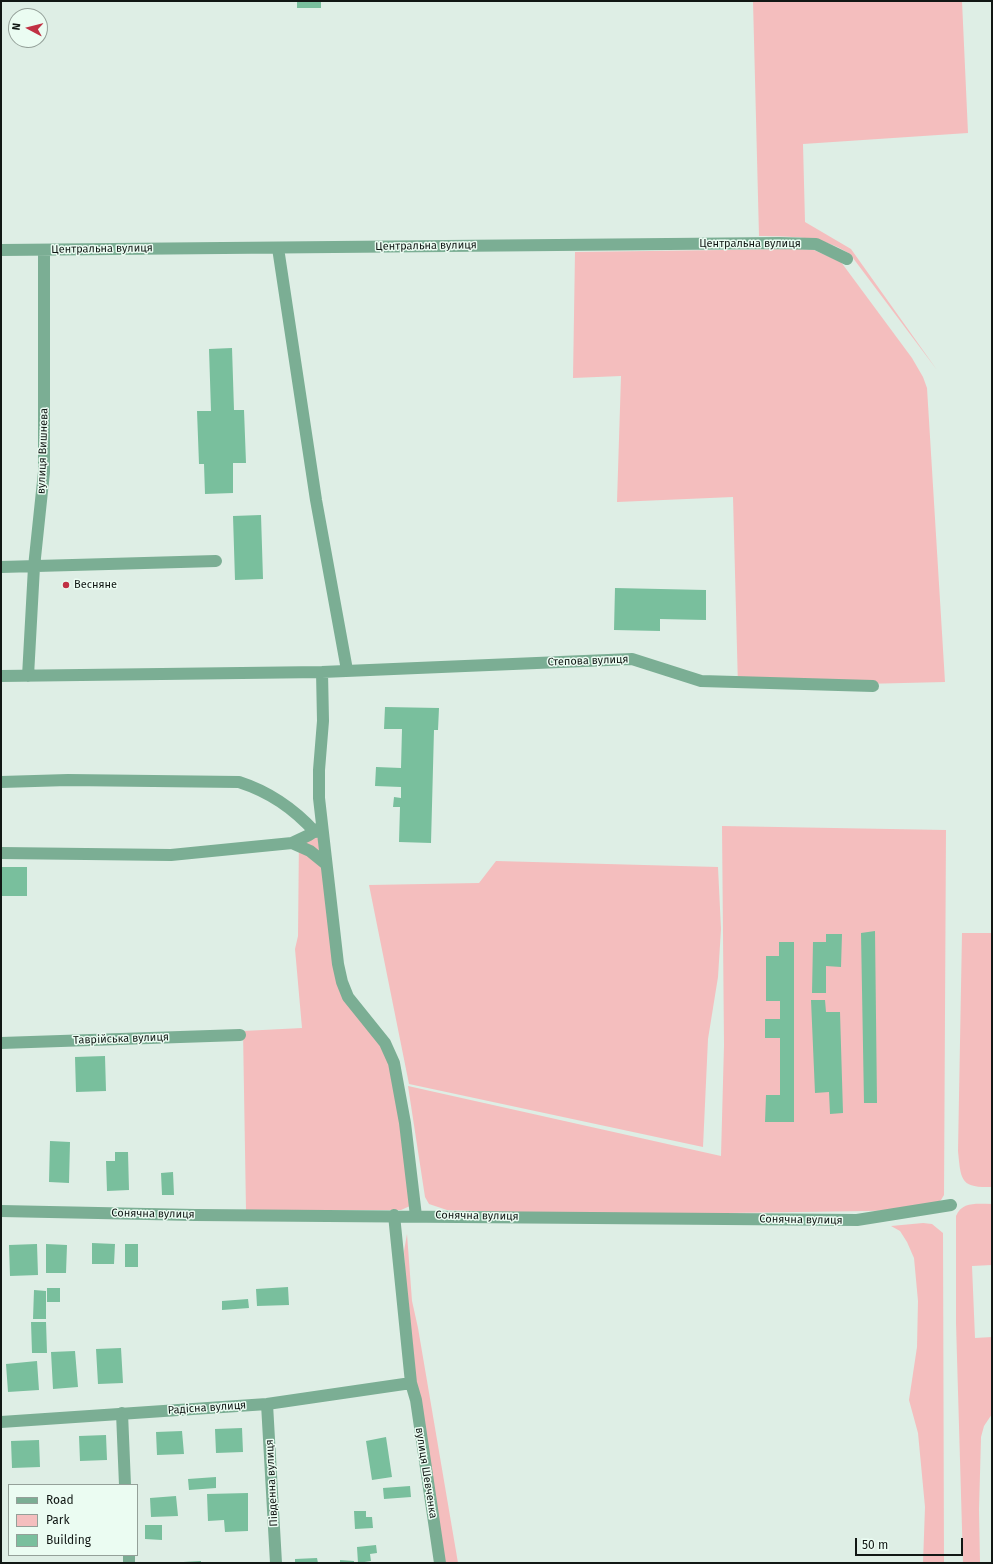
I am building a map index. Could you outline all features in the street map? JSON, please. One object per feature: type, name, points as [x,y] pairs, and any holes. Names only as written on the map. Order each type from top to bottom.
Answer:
[{"type":"street","name":"Центральна вулиця","points":[[1,250],[779,242],[816,244],[847,259]]},
{"type":"street","points":[[278,248],[316,500],[347,670]]},
{"type":"street","name":"вулиця Вишнева","points":[[28,676],[34,567],[44,472],[44,250]]},
{"type":"street","points":[[1,567],[216,561]]},
{"type":"street","name":"Степова вулиця","points":[[1,676],[322,672],[632,659],[701,681],[873,686]]},
{"type":"street","points":[[322,672],[323,721],[319,777],[318,829],[326,864],[338,964],[342,982],[348,997],[385,1043],[394,1063],[405,1123],[416,1216]]},
{"type":"street","points":[[1,782],[68,780],[239,782],[274,796],[318,829]]},
{"type":"street","points":[[1,853],[171,854],[292,843],[318,829]]},
{"type":"street","points":[[292,843],[310,851],[326,864]]},
{"type":"street","name":"Таврійська вулиця","points":[[1,1043],[240,1035]]},
{"type":"street","name":"Сонячна вулиця","points":[[1,1211],[203,1215],[857,1220],[951,1205]]},
{"type":"street","name":"вулиця Шевченка","points":[[394,1216],[411,1383],[416,1400],[440,1563]]},
{"type":"street","name":"Радісна вулиця","points":[[1,1422],[267,1404],[411,1383]]},
{"type":"street","name":"Південна вулиця","points":[[267,1404],[276,1563]]},
{"type":"street","points":[[122,1413],[125,1484]]},
{"type":"green space","points":[[753,1],[962,1],[968,133],[803,144],[805,222],[851,249],[937,370],[850,254],[828,243],[817,240],[795,237],[759,236]]},
{"type":"green space","points":[[814,250],[841,262],[912,358],[923,377],[927,388],[945,682],[738,687],[733,497],[617,502],[621,376],[573,378],[575,252]]},
{"type":"green space","points":[[722,826],[946,830],[944,1195],[941,1200],[937,1203],[898,1210],[587,1215],[447,1210],[429,1204],[425,1197],[408,1086],[721,1156],[724,1045]]},
{"type":"green space","points":[[317,833],[341,985],[392,1062],[410,1206],[401,1210],[246,1210],[243,1031],[302,1028],[295,949],[298,936],[299,837]]},
{"type":"green space","points":[[496,861],[718,867],[721,929],[718,977],[708,1039],[703,1147],[409,1084],[369,885],[479,883]]},
{"type":"green space","points":[[962,933],[992,933],[992,1187],[981,1187],[968,1184],[962,1175],[959,1161]]},
{"type":"green space","points":[[971,1204],[992,1204],[992,1265],[972,1266],[975,1338],[992,1337],[992,1414],[984,1426],[981,1437],[979,1510],[980,1563],[963,1563],[956,1323],[956,1216],[962,1208]]},
{"type":"green space","points":[[923,1223],[932,1224],[943,1233],[944,1563],[923,1563],[925,1507],[918,1433],[909,1400],[917,1347],[918,1301],[914,1258],[900,1231],[891,1226]]},
{"type":"green space","points":[[407,1234],[412,1301],[418,1328],[458,1563],[443,1563],[418,1400],[405,1270],[404,1251]]},
{"type":"building","points":[[297,1],[321,1],[321,8],[297,8]]},
{"type":"building","points":[[232,348],[234,410],[244,410],[246,463],[233,463],[233,493],[205,494],[204,464],[199,464],[197,411],[211,411],[209,349]]},
{"type":"building","points":[[261,515],[263,579],[235,580],[233,516]]},
{"type":"building","points":[[615,588],[706,590],[706,620],[660,619],[660,631],[614,630]]},
{"type":"building","points":[[385,707],[439,708],[438,730],[434,730],[431,843],[399,842],[400,807],[393,807],[394,797],[401,798],[401,787],[375,786],[376,767],[401,768],[402,729],[384,729]]},
{"type":"building","points":[[1,867],[27,867],[27,896],[1,896]]},
{"type":"building","points":[[875,931],[877,1103],[864,1103],[861,933]]},
{"type":"building","points":[[826,934],[842,934],[841,967],[826,966],[826,993],[812,993],[813,942],[826,942]]},
{"type":"building","points":[[779,942],[794,942],[794,1122],[765,1122],[766,1095],[780,1095],[780,1038],[765,1038],[765,1019],[780,1019],[780,1001],[766,1001],[766,956],[779,956]]},
{"type":"building","points":[[811,1000],[825,1000],[826,1012],[840,1012],[843,1113],[830,1114],[829,1092],[815,1093]]},
{"type":"building","points":[[105,1056],[106,1091],[76,1092],[75,1057]]},
{"type":"building","points":[[50,1141],[70,1142],[69,1183],[49,1182]]},
{"type":"building","points":[[115,1152],[128,1152],[129,1190],[107,1191],[106,1161],[115,1161]]},
{"type":"building","points":[[173,1172],[174,1195],[162,1195],[161,1173]]},
{"type":"building","points":[[92,1243],[115,1244],[114,1264],[92,1264]]},
{"type":"building","points":[[37,1244],[38,1275],[10,1276],[9,1245]]},
{"type":"building","points":[[46,1244],[67,1245],[66,1273],[46,1273]]},
{"type":"building","points":[[125,1244],[138,1244],[138,1267],[125,1267]]},
{"type":"building","points":[[288,1287],[289,1305],[257,1306],[256,1289]]},
{"type":"building","points":[[47,1288],[60,1288],[60,1302],[47,1302]]},
{"type":"building","points":[[34,1290],[46,1291],[46,1319],[33,1319]]},
{"type":"building","points":[[248,1299],[249,1308],[222,1310],[222,1301]]},
{"type":"building","points":[[31,1322],[46,1322],[47,1353],[32,1353]]},
{"type":"building","points":[[121,1348],[123,1383],[98,1384],[96,1349]]},
{"type":"building","points":[[75,1351],[78,1387],[53,1389],[51,1352]]},
{"type":"building","points":[[37,1361],[39,1390],[8,1392],[6,1364]]},
{"type":"building","points":[[242,1428],[243,1452],[216,1453],[215,1429]]},
{"type":"building","points":[[182,1431],[184,1454],[157,1455],[156,1432]]},
{"type":"building","points":[[106,1435],[107,1460],[80,1461],[79,1436]]},
{"type":"building","points":[[386,1437],[392,1477],[372,1480],[366,1441]]},
{"type":"building","points":[[39,1440],[40,1467],[12,1468],[11,1441]]},
{"type":"building","points":[[216,1477],[216,1488],[189,1490],[188,1479]]},
{"type":"building","points":[[410,1486],[411,1497],[384,1499],[383,1488]]},
{"type":"building","points":[[248,1493],[248,1531],[225,1532],[224,1520],[208,1521],[207,1494]]},
{"type":"building","points":[[176,1496],[178,1516],[151,1517],[150,1498]]},
{"type":"building","points":[[354,1511],[366,1511],[366,1517],[372,1517],[373,1528],[355,1529]]},
{"type":"building","points":[[145,1525],[162,1525],[162,1540],[145,1539]]},
{"type":"building","points":[[376,1545],[377,1553],[370,1554],[371,1561],[358,1563],[357,1547]]},
{"type":"building","points":[[317,1558],[318,1563],[295,1563],[295,1559]]},
{"type":"building","points":[[340,1560],[354,1561],[354,1563],[340,1563]]},
{"type":"building","points":[[201,1561],[201,1563],[183,1563],[183,1562]]},
{"type":"place","name":"Весняне","points":[[66,585]]}]
